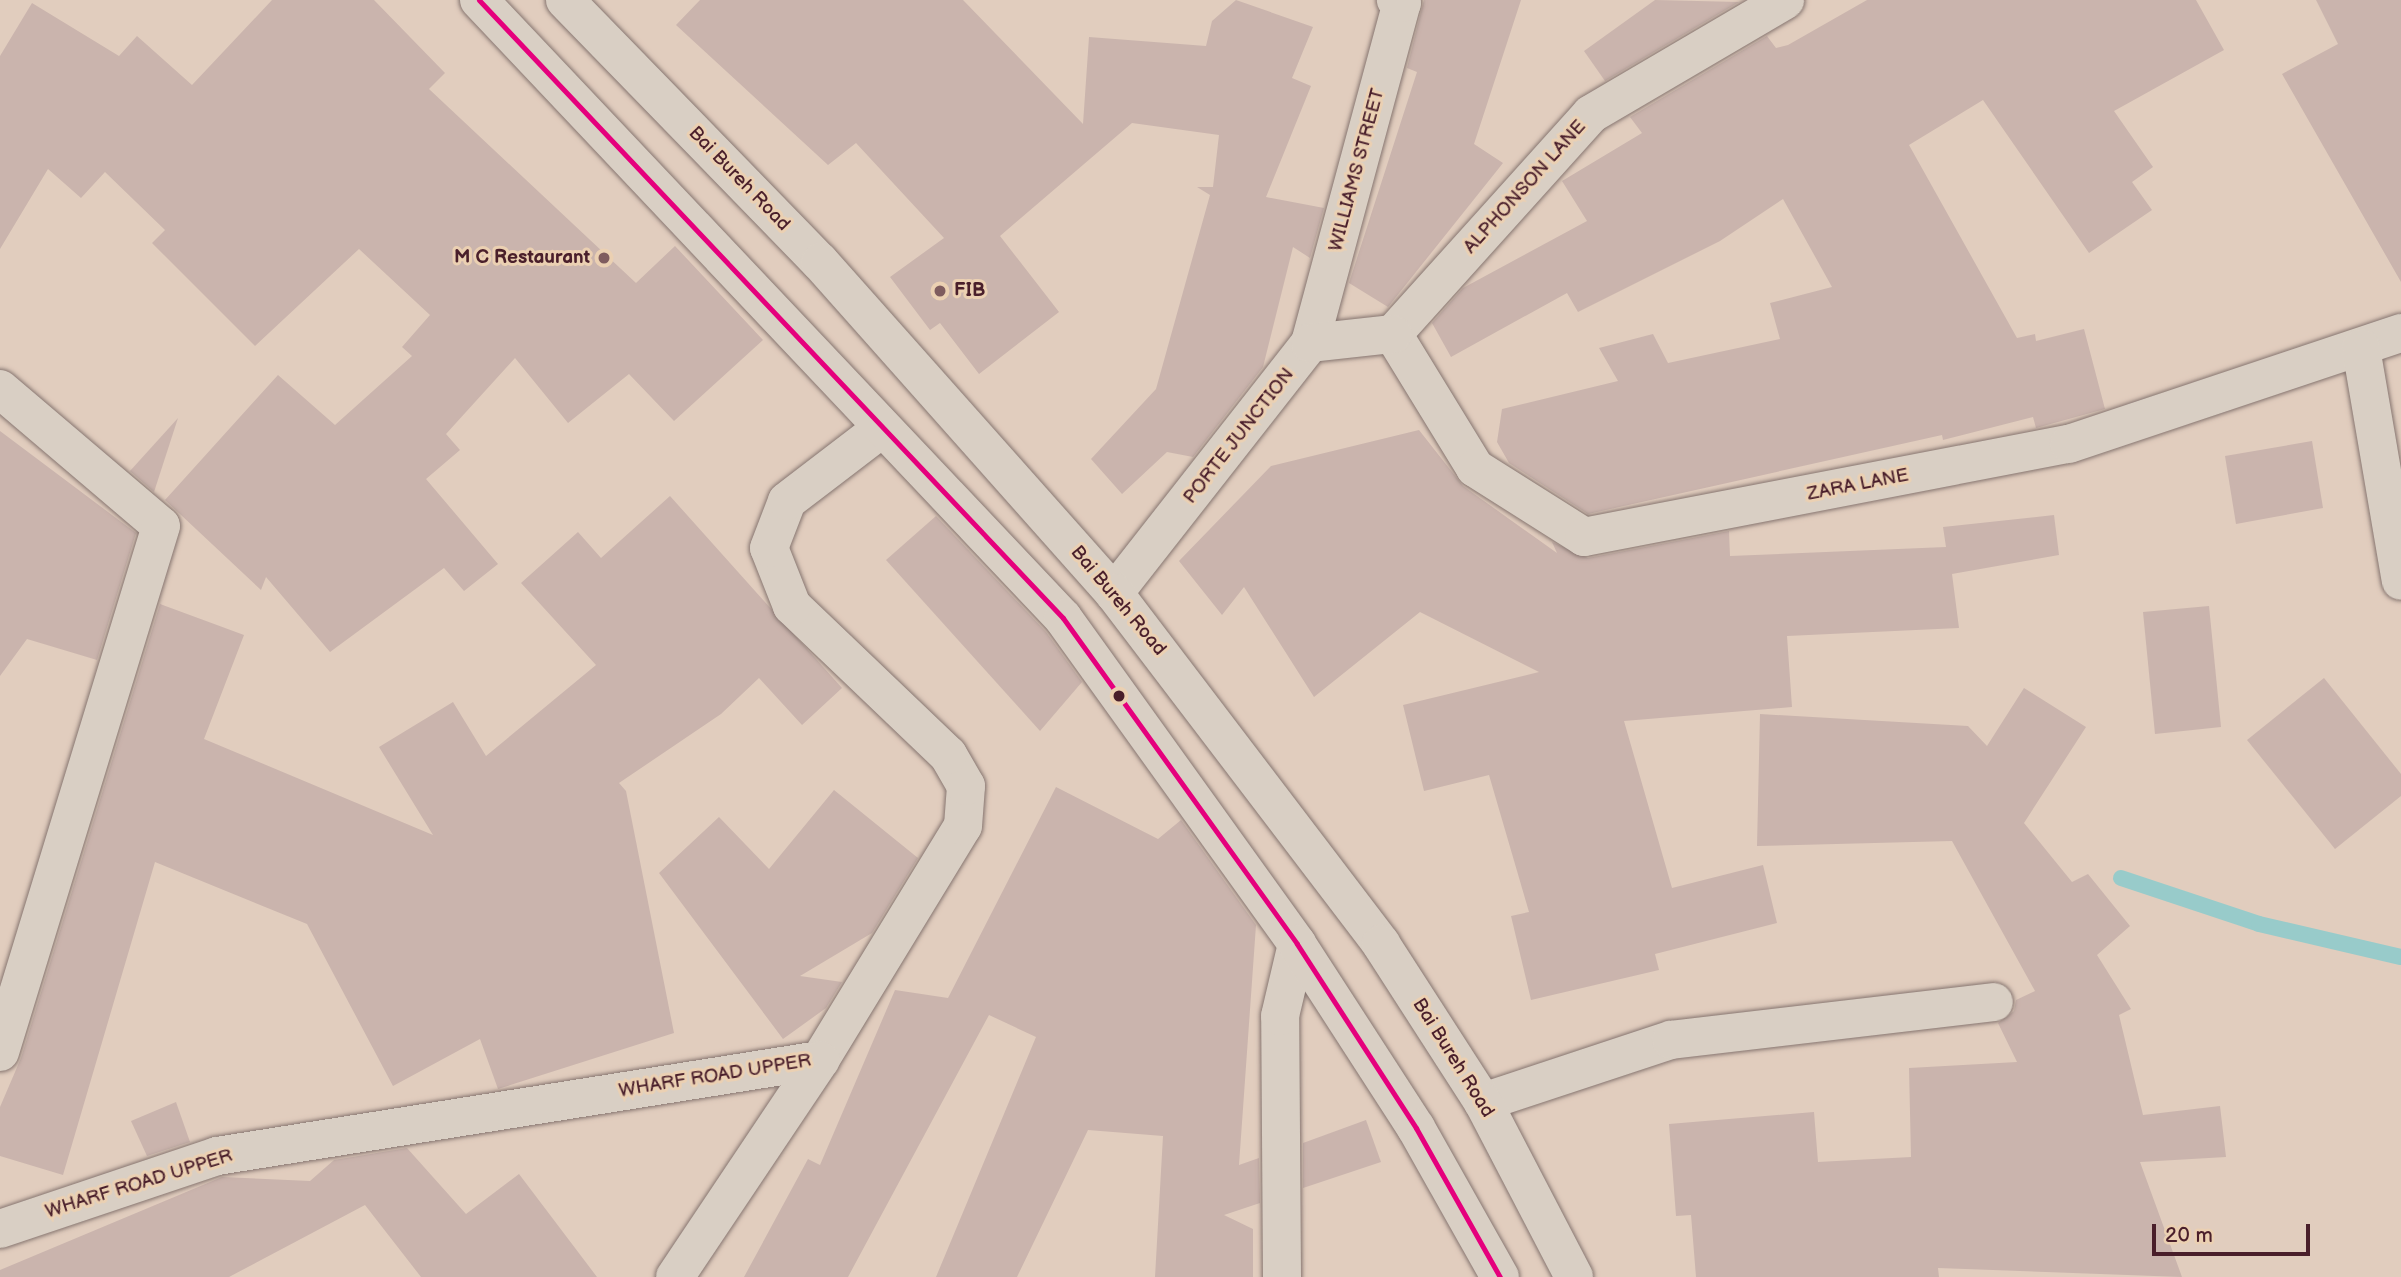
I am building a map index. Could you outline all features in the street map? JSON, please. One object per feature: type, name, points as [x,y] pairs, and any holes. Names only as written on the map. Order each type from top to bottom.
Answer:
[{"type":"main road","points":[[479,0],[880,430],[1063,618],[1297,944],[1416,1128],[1500,1277]]},
{"type":"main road","name":"Bai Bureh Road","points":[[565,0],[820,262],[1114,593],[1381,944],[1483,1102],[1574,1277]]},
{"type":"main road","name":"ALPHONSON LANE","points":[[1393,334],[1591,114],[1785,0]]},
{"type":"main road","name":"WILLIAMS STREET","points":[[1310,343],[1400,1]]},
{"type":"main road","name":"ZARA LANE","points":[[1393,334],[1475,468],[1584,537],[2069,444],[2401,333]]},
{"type":"main road","points":[[1310,343],[1393,334]]},
{"type":"main road","name":"PORTE JUNCTION","points":[[1114,593],[1310,343]]},
{"type":"main road","points":[[2361,348],[2401,581]]},
{"type":"main road","points":[[0,389],[161,526],[0,1052]]},
{"type":"main road","name":"WHARF ROAD UPPER","points":[[0,1228],[217,1156],[820,1060],[963,826],[967,786],[948,755],[792,606],[769,548],[787,501],[880,430]]},
{"type":"main road","points":[[1282,1277],[1280,1016],[1297,944]]},
{"type":"main road","points":[[1483,1102],[1671,1040],[1994,1002]]},
{"type":"main road","points":[[675,1277],[820,1060]]},
{"type":"building","points":[[272,0],[374,0],[445,73],[429,89],[636,283],[675,246],[763,340],[674,421],[629,374],[568,423],[515,358],[446,434],[460,450],[426,479],[498,564],[464,591],[444,568],[330,652],[266,577],[261,590],[165,500],[278,375],[335,425],[412,356],[402,347],[430,315],[359,249],[255,346],[152,243],[165,230],[105,172],[81,198],[48,169],[0,249],[0,56],[32,3],[119,56],[137,36],[192,85]]},
{"type":"building","points":[[700,0],[963,0],[1083,124],[1089,37],[1206,46],[1212,21],[1236,0],[1313,27],[1292,78],[1311,86],[1266,197],[1324,208],[1310,258],[1293,247],[1263,367],[1193,457],[1167,452],[1122,494],[1091,459],[1156,389],[1210,195],[1197,187],[1213,187],[1219,135],[1132,123],[1000,236],[1059,312],[979,374],[940,323],[930,330],[890,277],[944,238],[856,143],[828,165],[676,25]]},
{"type":"building","points":[[1424,0],[1521,0],[1474,144],[1503,163],[1388,307],[1349,283],[1417,72],[1407,68]]},
{"type":"building","points":[[1655,0],[1739,2],[1605,81],[1584,51]]},
{"type":"building","points":[[1867,0],[2196,0],[2224,50],[2114,111],[2153,167],[2132,182],[2152,210],[2089,253],[1983,100],[1909,145],[2017,338],[2035,334],[2036,341],[2084,329],[2105,409],[2036,428],[2033,417],[1943,440],[1942,435],[1588,514],[1509,463],[1497,442],[1502,409],[1618,381],[1599,348],[1653,334],[1668,363],[1780,339],[1770,303],[1832,287],[1783,199],[1720,241],[1578,312],[1567,293],[1451,357],[1432,323],[1463,288],[1587,221],[1562,181],[1642,133],[1630,117],[1767,36],[1776,48],[1788,45]]},
{"type":"building","points":[[2316,0],[2401,0],[2401,282],[2282,74],[2338,44]]},
{"type":"building","points":[[178,418],[154,492],[130,471]]},
{"type":"building","points":[[1419,430],[1463,486],[1557,553],[1552,542],[1588,558],[1729,531],[1730,556],[1946,547],[1943,527],[2054,515],[2059,555],[1952,574],[1959,628],[1787,636],[1792,707],[1624,721],[1672,888],[1763,865],[1777,923],[1655,954],[1659,970],[1531,1000],[1511,916],[1529,912],[1489,775],[1424,791],[1403,705],[1539,672],[1420,612],[1314,697],[1244,587],[1222,615],[1179,561],[1271,466]]},
{"type":"building","points":[[0,431],[136,533],[97,660],[27,639],[0,676]]},
{"type":"building","points":[[2312,441],[2323,508],[2236,524],[2225,456]]},
{"type":"building","points":[[670,496],[842,688],[802,725],[759,678],[721,714],[619,783],[626,791],[674,1033],[498,1089],[480,1039],[393,1086],[307,924],[155,862],[63,1175],[0,1156],[0,1107],[21,1058],[160,604],[244,635],[204,739],[433,835],[379,747],[453,702],[486,756],[596,665],[521,583],[578,532],[601,558]]},
{"type":"building","points":[[936,516],[1046,632],[1082,682],[1040,731],[886,560]]},
{"type":"building","points":[[2209,606],[2221,727],[2155,734],[2143,612]]},
{"type":"building","points":[[2324,678],[2401,774],[2401,796],[2335,849],[2247,740]]},
{"type":"building","points":[[2024,688],[2086,727],[2024,823],[2072,882],[2088,874],[2130,926],[2097,955],[2131,1009],[2119,1015],[2143,1115],[2220,1106],[2226,1157],[2140,1162],[2182,1277],[1938,1268],[1939,1277],[1696,1277],[1691,1215],[1676,1216],[1669,1124],[1814,1112],[1818,1162],[1911,1157],[1909,1068],[2017,1062],[1998,1023],[2014,1011],[2016,1000],[2035,991],[1952,841],[1757,846],[1760,714],[1968,726],[1987,746]]},
{"type":"building","points":[[1056,787],[1158,839],[1181,820],[1256,925],[1239,1165],[1259,1158],[1260,1203],[1224,1215],[1253,1229],[1253,1277],[1155,1277],[1163,1136],[1088,1130],[1017,1277],[936,1277],[1036,1037],[989,1015],[848,1277],[744,1277],[808,1159],[820,1165],[895,990],[948,998]]},
{"type":"building","points":[[834,790],[918,858],[872,933],[800,976],[842,982],[826,1008],[783,1039],[659,873],[719,817],[769,869]]},
{"type":"building","points":[[176,1102],[190,1142],[147,1156],[131,1121]]},
{"type":"building","points":[[1366,1120],[1381,1162],[1303,1188],[1303,1143]]},
{"type":"building","points":[[407,1148],[466,1214],[519,1174],[597,1277],[421,1277],[365,1205],[229,1277],[0,1277],[0,1270],[222,1177],[310,1181],[334,1160]]},
{"type":"waterway","points":[[2121,878],[2259,924],[2401,957]]},
{"type":"transit line","points":[[479,0],[1063,618],[1297,944],[1416,1128],[1500,1277]]},
{"type":"place","name":"M C Restaurant","points":[[604,258]]},
{"type":"place","name":"FIB","points":[[940,291]]}]
